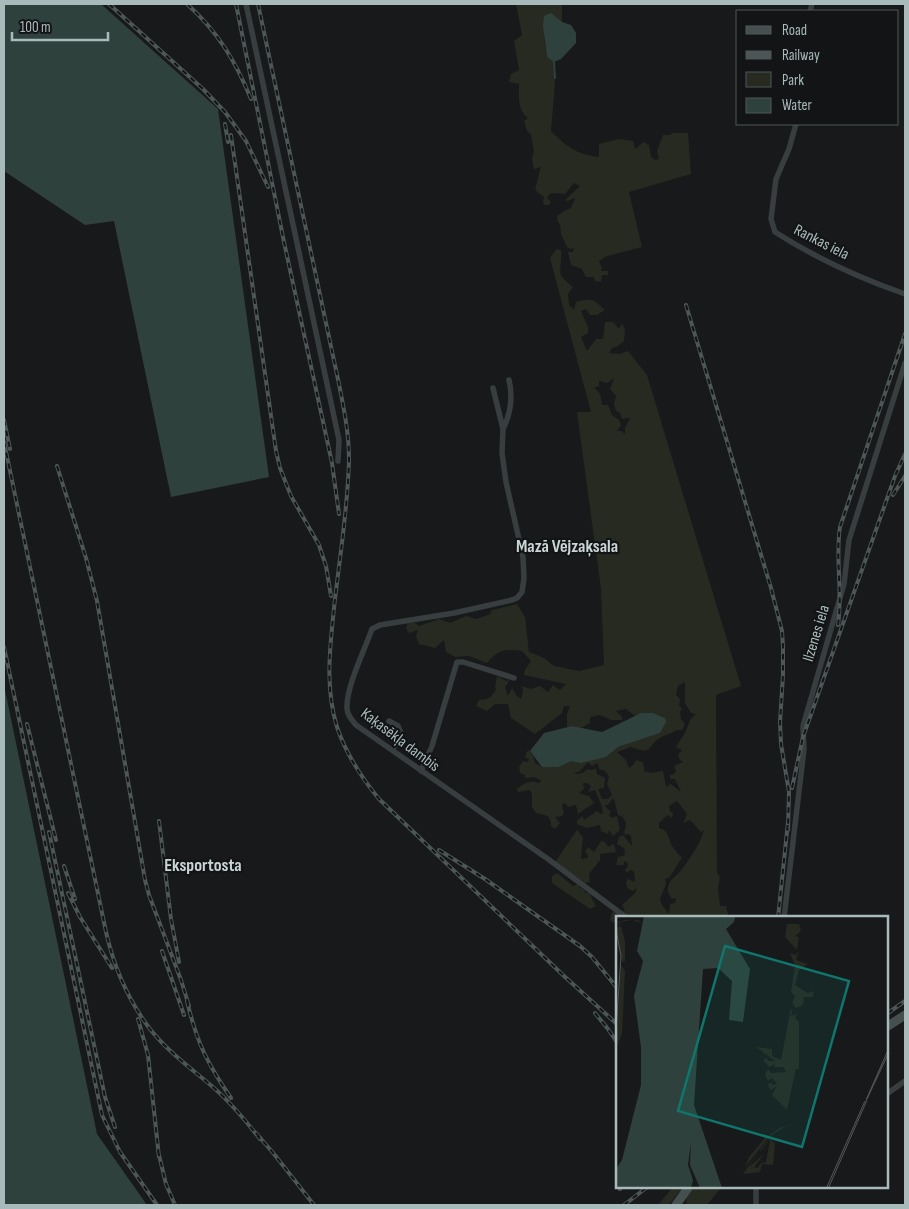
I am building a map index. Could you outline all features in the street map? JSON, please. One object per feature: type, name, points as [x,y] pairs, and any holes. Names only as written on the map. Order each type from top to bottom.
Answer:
[{"type":"street","points":[[246,4],[339,440],[338,461]]},
{"type":"street","name":"Rankas iela","points":[[796,125],[789,149],[776,179],[772,219],[775,232],[790,242],[850,271],[905,294]]},
{"type":"street","name":"Ilzenes iela","points":[[784,916],[804,749],[803,726],[844,584],[849,540],[905,363]]},
{"type":"street","points":[[504,429],[511,403],[512,392],[509,380]]},
{"type":"street","points":[[493,388],[504,429]]},
{"type":"street","name":"Kaķasēkļa dambis","points":[[504,429],[502,453],[523,557],[524,578],[522,592],[517,598],[512,600],[454,613],[380,625],[372,629],[349,694],[347,709],[349,717],[356,725],[548,859],[624,916]]},
{"type":"street","points":[[421,771],[432,746],[457,662],[463,662],[514,678]]},
{"type":"street","points":[[389,721],[398,726],[402,735],[392,750]]},
{"type":"street","points":[[889,1025],[905,1015]]},
{"type":"street","points":[[889,1092],[905,1081]]},
{"type":"street","points":[[676,1205],[687,1189]]},
{"type":"street","points":[[756,1189],[756,1205]]},
{"type":"green space","points":[[516,4],[562,4],[562,22],[544,37],[547,57],[554,62],[555,83],[551,131],[567,145],[578,152],[599,157],[599,144],[619,139],[633,141],[635,149],[644,142],[649,145],[651,157],[655,160],[659,159],[657,151],[663,135],[688,133],[691,174],[629,192],[642,247],[607,256],[599,261],[602,268],[601,271],[608,271],[608,275],[602,275],[601,282],[595,281],[594,277],[586,277],[582,269],[571,265],[568,252],[573,252],[574,248],[567,247],[558,222],[557,216],[571,208],[575,198],[568,201],[565,200],[580,186],[574,183],[565,194],[551,193],[547,197],[551,202],[549,205],[544,205],[544,197],[537,192],[535,187],[541,167],[534,169],[532,159],[534,151],[531,134],[527,131],[524,121],[528,118],[520,107],[519,84],[509,82],[511,74],[519,70],[514,41],[522,35]]},
{"type":"green space","points":[[556,249],[561,250],[561,274],[573,287],[568,294],[569,305],[574,310],[576,302],[589,300],[605,310],[597,315],[590,315],[586,309],[581,311],[588,327],[588,333],[581,337],[587,351],[596,339],[603,339],[605,322],[613,322],[619,329],[622,323],[625,330],[624,341],[612,348],[609,353],[620,354],[628,351],[647,375],[741,686],[716,695],[717,873],[720,877],[718,888],[720,906],[726,906],[728,916],[616,916],[616,924],[610,920],[612,912],[625,911],[622,905],[635,893],[637,888],[633,891],[628,889],[627,879],[635,882],[634,872],[632,870],[626,872],[625,870],[628,866],[627,862],[625,861],[623,865],[616,865],[618,857],[625,855],[624,847],[622,848],[620,845],[617,845],[619,837],[623,835],[632,846],[631,836],[623,832],[626,823],[623,817],[618,815],[614,799],[608,805],[604,805],[611,812],[609,814],[611,818],[617,816],[620,830],[613,836],[609,830],[608,834],[601,831],[600,825],[587,828],[577,824],[577,821],[582,816],[584,820],[597,811],[601,814],[603,813],[595,790],[588,792],[591,786],[587,783],[583,783],[584,789],[579,793],[589,796],[594,803],[578,814],[576,805],[568,807],[565,803],[562,805],[564,813],[562,816],[555,817],[560,823],[555,829],[551,826],[548,816],[536,813],[532,807],[532,794],[530,790],[518,792],[517,789],[527,783],[539,783],[541,781],[535,777],[525,778],[525,775],[520,773],[519,767],[523,761],[528,762],[529,759],[525,758],[529,750],[535,763],[542,767],[559,767],[571,761],[606,757],[618,747],[660,733],[665,718],[650,713],[635,716],[626,709],[616,711],[622,717],[622,720],[611,720],[600,715],[590,717],[590,723],[581,728],[567,727],[567,714],[570,706],[564,706],[562,713],[535,734],[511,718],[508,704],[495,704],[487,711],[476,706],[479,700],[493,694],[496,689],[497,676],[506,681],[510,680],[505,687],[508,696],[512,688],[521,699],[523,690],[521,686],[531,689],[540,686],[548,692],[553,685],[560,690],[566,684],[524,675],[531,661],[522,651],[502,651],[487,663],[469,656],[455,657],[446,652],[444,640],[435,648],[419,644],[416,636],[418,630],[409,633],[406,628],[408,623],[415,623],[419,626],[439,619],[450,623],[466,616],[477,619],[490,614],[492,610],[517,604],[525,617],[529,652],[544,658],[554,666],[579,671],[604,665],[601,589],[577,412],[591,412],[550,258]],"holes":[[[614,378],[610,389],[616,396],[614,404],[616,411],[620,413],[622,419],[630,418],[625,428],[625,434],[617,431],[621,425],[619,420],[612,415],[608,405],[602,405],[601,397],[594,388],[599,386],[599,381],[607,383]],[[685,682],[685,703],[691,713],[696,714],[690,720],[685,733],[676,747],[682,750],[678,755],[683,762],[674,766],[676,772],[670,775],[670,779],[675,779],[681,792],[671,784],[666,787],[663,771],[650,773],[647,771],[645,773],[643,762],[637,759],[629,768],[626,760],[617,752],[631,747],[647,750],[657,740],[677,730],[682,730],[685,724],[681,719],[680,699],[676,695],[678,686]],[[588,762],[592,766],[598,763],[599,769],[605,771],[609,776],[607,784],[612,795],[608,799],[602,799],[598,789],[604,788],[605,778],[597,774],[596,768],[592,770],[587,769],[583,773],[574,773],[580,771]],[[677,801],[687,814],[683,823],[690,820],[701,832],[704,830],[692,855],[669,885],[668,891],[672,899],[676,898],[675,903],[670,904],[669,914],[660,899],[666,884],[665,879],[669,878],[682,858],[672,846],[666,832],[659,828],[659,823],[668,815],[672,818],[673,813],[670,811],[669,806]]]},
{"type":"green space","points":[[577,830],[583,837],[581,859],[588,858],[585,852],[588,847],[594,852],[601,841],[605,842],[608,847],[614,844],[616,852],[600,854],[600,860],[589,874],[590,882],[585,883],[555,862]]},
{"type":"green space","points":[[557,873],[573,886],[578,884],[586,893],[589,893],[596,906],[590,909],[552,883],[552,876]]},
{"type":"green space","points":[[671,1189],[681,1189],[669,1205],[658,1205]]},
{"type":"green space","points":[[691,1189],[720,1189],[707,1205],[687,1205],[686,1196]]},
{"type":"water","points":[[4,4],[101,4],[218,109],[269,477],[171,497],[114,221],[85,225],[4,171]]},
{"type":"water","points":[[551,13],[562,22],[571,25],[576,33],[576,43],[561,59],[554,62],[547,57],[543,26],[544,16]]},
{"type":"water","points":[[4,685],[97,1134],[147,1205],[4,1205]]},
{"type":"water","points":[[641,713],[653,713],[665,718],[666,722],[660,733],[618,747],[606,757],[581,763],[571,761],[559,767],[542,767],[530,751],[544,733],[572,726],[602,732]]},
{"type":"waterway","points":[[554,62],[555,78]]},
{"type":"railway","points":[[109,4],[203,89],[225,112],[246,141],[268,187]]},
{"type":"railway","points":[[187,4],[208,25],[225,47],[251,99]]},
{"type":"railway","points":[[236,4],[284,242],[332,463],[339,514]]},
{"type":"railway","points":[[258,4],[339,384],[347,431],[349,450],[347,499],[330,659],[331,700],[337,727],[355,765],[379,799],[616,1023]]},
{"type":"railway","points":[[225,124],[228,142]]},
{"type":"railway","points":[[231,135],[276,451],[280,468],[291,496],[319,545],[326,566],[331,596]]},
{"type":"railway","points":[[686,305],[771,588],[782,631],[783,675],[780,722],[781,744],[789,792],[788,830]]},
{"type":"railway","points":[[838,625],[840,600],[838,551],[840,527],[905,334]]},
{"type":"railway","points":[[4,420],[10,449]]},
{"type":"railway","points":[[4,442],[113,958],[135,1007],[150,1029],[172,1053],[214,1088],[244,1119],[260,1139]]},
{"type":"railway","points":[[792,788],[803,737],[895,476],[905,454]]},
{"type":"railway","points":[[57,466],[86,558],[97,601],[145,880],[189,1006]]},
{"type":"railway","points":[[893,495],[905,476]]},
{"type":"railway","points":[[4,647],[102,1115],[120,1152],[157,1205]]},
{"type":"railway","points":[[27,724],[56,840]]},
{"type":"railway","points":[[159,821],[171,919],[179,962]]},
{"type":"railway","points":[[778,916],[788,822]]},
{"type":"railway","points":[[49,832],[105,1097],[115,1127]]},
{"type":"railway","points":[[439,850],[485,879],[580,946],[592,957],[616,987]]},
{"type":"railway","points":[[64,866],[75,899]]},
{"type":"railway","points":[[68,893],[80,917],[112,968]]},
{"type":"railway","points":[[162,951],[184,1015]]},
{"type":"railway","points":[[187,1001],[204,1052],[215,1074],[231,1098]]},
{"type":"railway","points":[[889,1012],[905,1001]]},
{"type":"railway","points":[[595,1013],[616,1041]]},
{"type":"railway","points":[[138,1019],[148,1055],[159,1157]]},
{"type":"railway","points":[[256,1133],[314,1205]]},
{"type":"railway","points":[[158,1151],[166,1184],[175,1205]]},
{"type":"railway","points":[[624,1205],[645,1189]]},
{"type":"district","name":"Mazā Vējzaķsala","points":[[567,546]]},
{"type":"district","name":"Eksportosta","points":[[203,865]]}]
